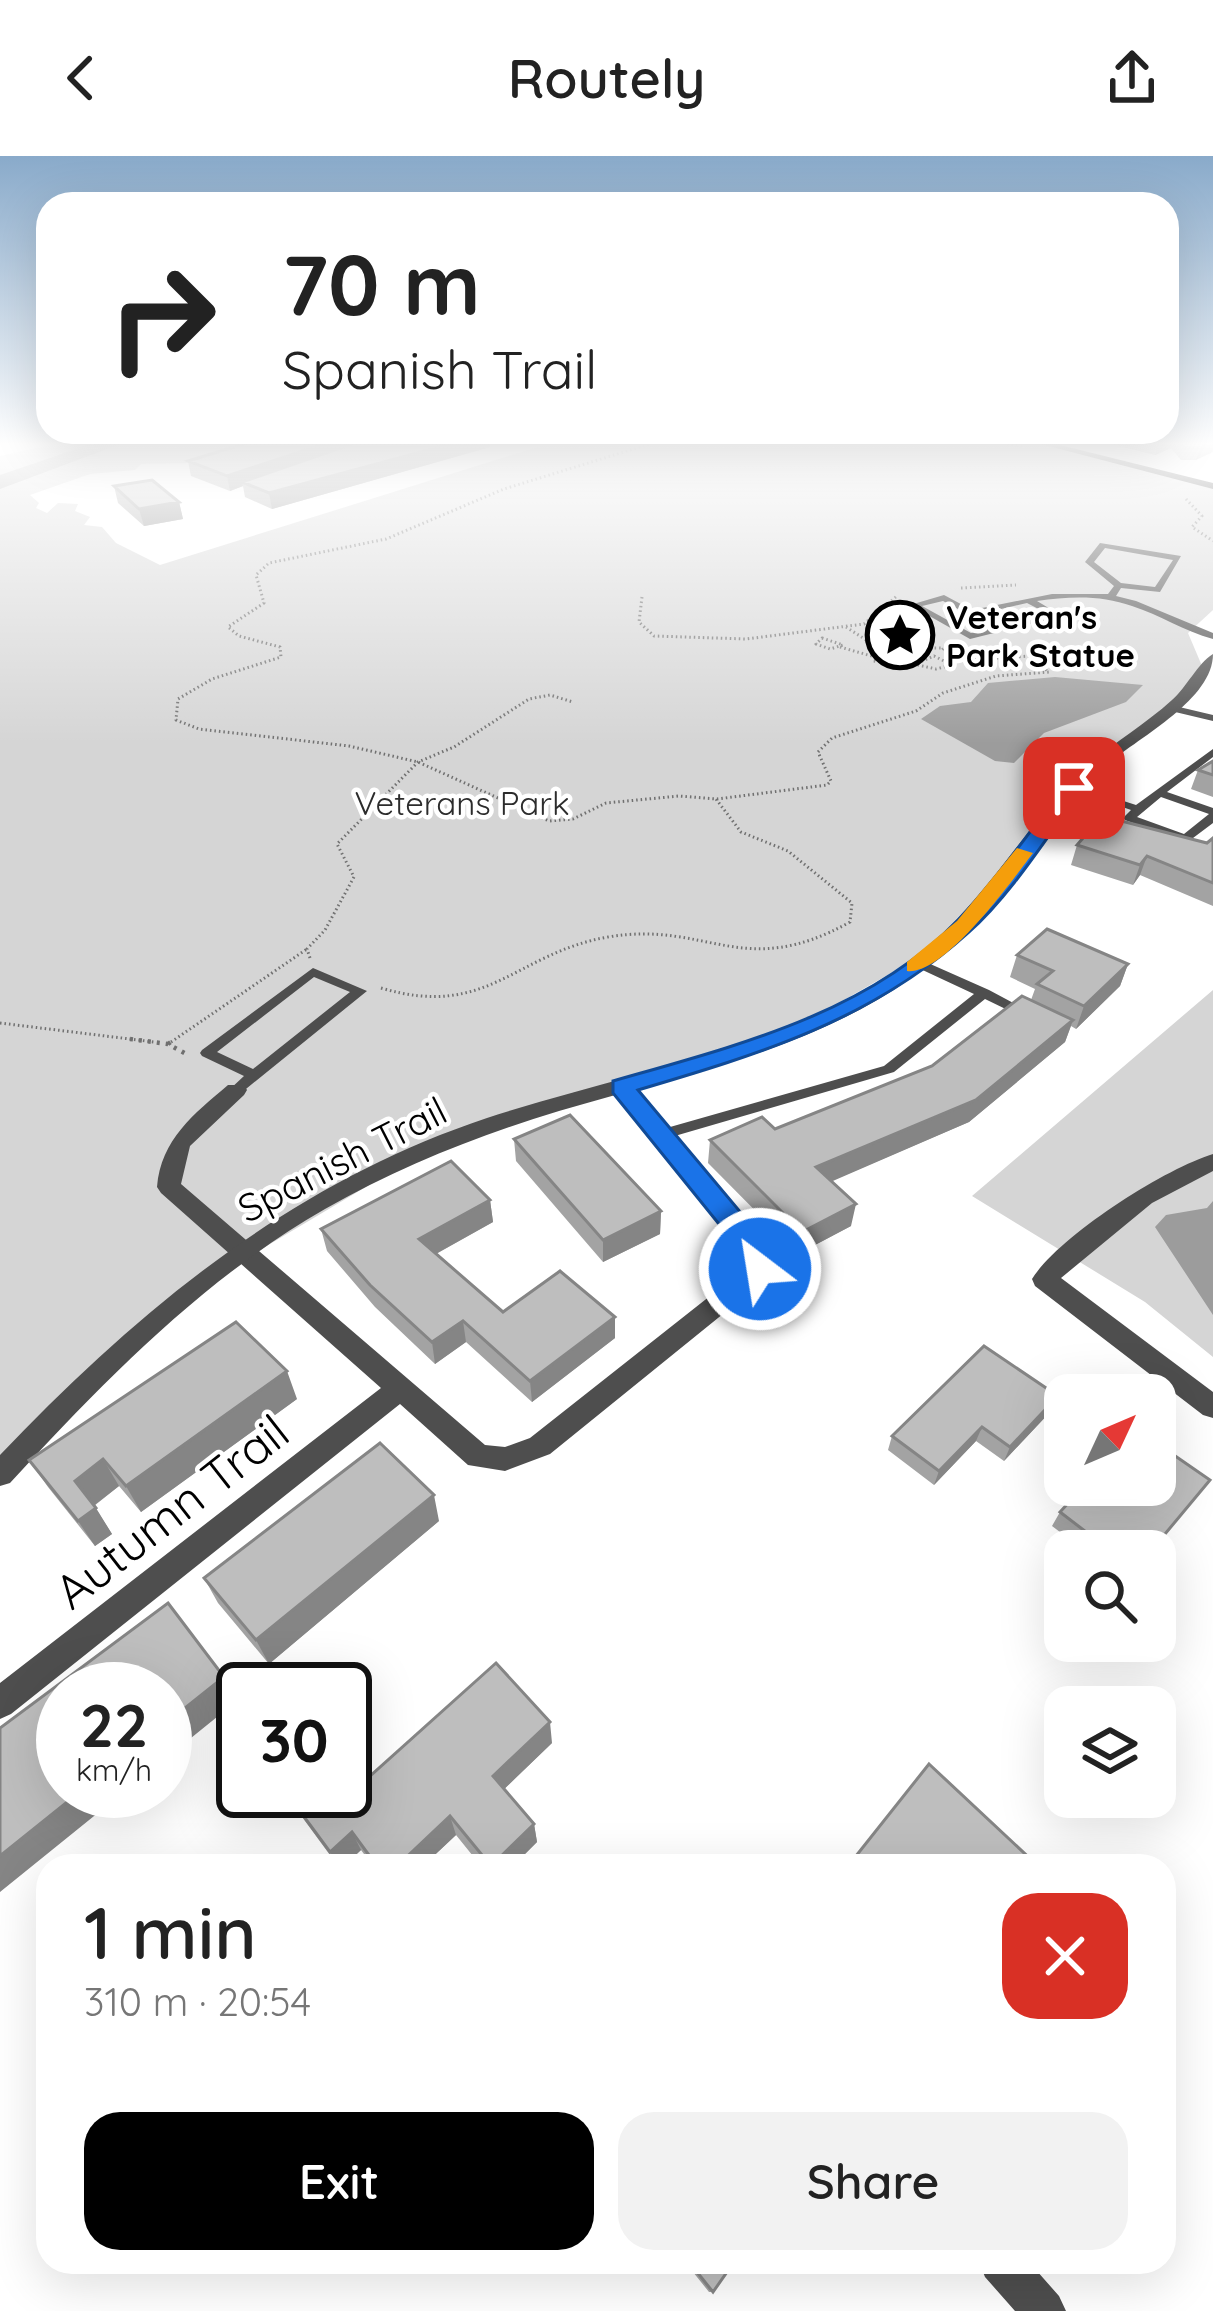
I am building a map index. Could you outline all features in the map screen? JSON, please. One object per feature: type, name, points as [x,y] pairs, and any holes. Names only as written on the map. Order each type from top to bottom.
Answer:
[{"type":"street","name":"Spanish Trail","points":[[0,1474],[90,1377],[166,1306],[238,1251],[308,1207],[438,1144],[787,1036],[841,1013],[919,963],[994,893],[1074,788],[1175,709],[1213,658]]},
{"type":"street","points":[[246,1083],[183,1135],[168,1163],[169,1187],[478,1456],[521,1456],[760,1269],[758,1252],[622,1087]]},
{"type":"street","points":[[1213,1162],[1159,1187],[1043,1280],[1213,1407]]},
{"type":"street","name":"Autumn Trail","points":[[0,1703],[398,1390]]},
{"type":"street","points":[[1011,2274],[1044,2311]]},
{"type":"lane","points":[[1103,545],[1178,558],[1157,590],[1119,585],[1090,562],[1103,545]]},
{"type":"lane","points":[[1109,598],[1119,585]]},
{"type":"lane","points":[[1028,600],[1058,616],[970,636],[914,605],[944,598],[971,613],[1028,600],[1066,594],[1109,598],[1213,636]]},
{"type":"lane","points":[[1175,709],[1213,718]]},
{"type":"lane","points":[[1160,793],[1213,815],[1185,839],[1129,818],[1138,809],[1213,752]]},
{"type":"lane","points":[[1074,788],[1138,809]]},
{"type":"lane","points":[[919,963],[1038,1019]]},
{"type":"lane","points":[[313,972],[360,991],[325,1018],[246,1083],[207,1053],[313,972]]},
{"type":"lane","points":[[661,1135],[889,1069],[984,994]]},
{"type":"path","points":[[360,544],[269,563],[256,575],[264,603],[228,627],[239,636],[280,646],[281,657],[198,685],[174,706],[176,720],[199,729],[310,740],[418,762],[549,821],[564,822],[606,803],[716,799],[827,785],[831,781],[818,752],[832,738],[916,711],[943,693],[985,678],[1049,672],[1030,656],[968,660],[948,654],[944,647]]},
{"type":"path","points":[[846,626],[858,638],[892,649],[952,643],[935,634]]},
{"type":"path","points":[[890,656],[900,634]]},
{"type":"path","points":[[808,644],[824,636],[841,641],[840,647]]},
{"type":"path","points":[[815,641],[900,661]]},
{"type":"path","points":[[875,657],[881,665],[920,662]]},
{"type":"path","points":[[168,1044],[308,949],[326,930],[354,877],[338,855],[337,844],[418,762],[454,747],[498,714],[529,699],[550,695],[573,702]]},
{"type":"path","points":[[363,980],[407,999],[470,996],[598,939],[640,935],[774,953],[807,949],[850,922],[852,903],[788,851],[741,832],[716,799]]},
{"type":"path","points":[[308,949],[308,957],[323,963]]},
{"type":"path","points":[[0,1023],[168,1044],[178,1050]]},
{"type":"green space","name":"Veterans Park","points":[[0,544],[117,544],[160,565],[229,544],[1213,544],[1213,610],[1188,633],[1205,673],[1039,832],[952,938],[769,1043],[438,1144],[166,1306],[0,1479]]},
{"type":"green space","points":[[1213,990],[1213,1357],[1145,1302],[972,1196]]},
{"type":"shaded area","points":[[1055,677],[1143,685],[1126,702],[1044,733],[1014,763],[995,761],[921,719],[940,706],[971,702],[988,683]]},
{"type":"shaded area","points":[[1213,1201],[1213,1315],[1155,1227],[1166,1215],[1207,1208]]},
{"type":"building","points":[[1213,761],[1213,775],[1198,770]]},
{"type":"building","points":[[1102,816],[1207,843],[1213,838],[1213,883],[1147,856],[1140,865],[1077,845]]},
{"type":"building","points":[[1047,929],[1128,964],[1084,1006],[1037,984],[1053,971],[1017,955]]},
{"type":"building","points":[[1022,996],[1073,1020],[976,1100],[816,1167],[856,1204],[802,1232],[710,1140],[762,1117],[775,1129],[932,1066]]},
{"type":"building","points":[[570,1115],[661,1211],[603,1240],[514,1139]]},
{"type":"building","points":[[451,1161],[490,1200],[419,1239],[503,1312],[560,1271],[615,1317],[530,1381],[463,1321],[432,1342],[370,1285],[321,1229]]},
{"type":"building","points":[[236,1322],[287,1371],[126,1486],[103,1459],[75,1481],[96,1508],[78,1521],[29,1460]]},
{"type":"building","points":[[984,1346],[1044,1387],[1044,1411],[1010,1447],[982,1427],[939,1471],[892,1436]]},
{"type":"building","points":[[380,1443],[434,1495],[256,1640],[204,1578]]},
{"type":"building","points":[[1176,1457],[1210,1480],[1168,1530],[1084,1530],[1060,1512],[1066,1506],[1176,1506]]},
{"type":"building","points":[[168,1603],[216,1666],[216,1683],[192,1702],[192,1662],[89,1662]]},
{"type":"building","points":[[496,1663],[550,1722],[493,1776],[534,1824],[503,1854],[481,1854],[450,1816],[410,1854],[368,1854],[352,1832],[330,1852],[305,1818],[372,1818],[372,1774]]},
{"type":"building","points":[[36,1701],[36,1818],[47,1818],[0,1856],[0,1728]]},
{"type":"building","points":[[929,1764],[1025,1854],[858,1854]]},
{"type":"building","points":[[699,2274],[726,2274],[713,2292]]},
{"type":"slow traffic","points":[[915,966],[965,925],[1024,853]]},
{"type":"place","name":"Veteran's Park Statue","points":[[900,635]]},
{"type":"route","points":[[760,1269],[758,1252],[622,1087],[769,1043],[841,1013],[901,977],[965,925],[1074,788]]}]
